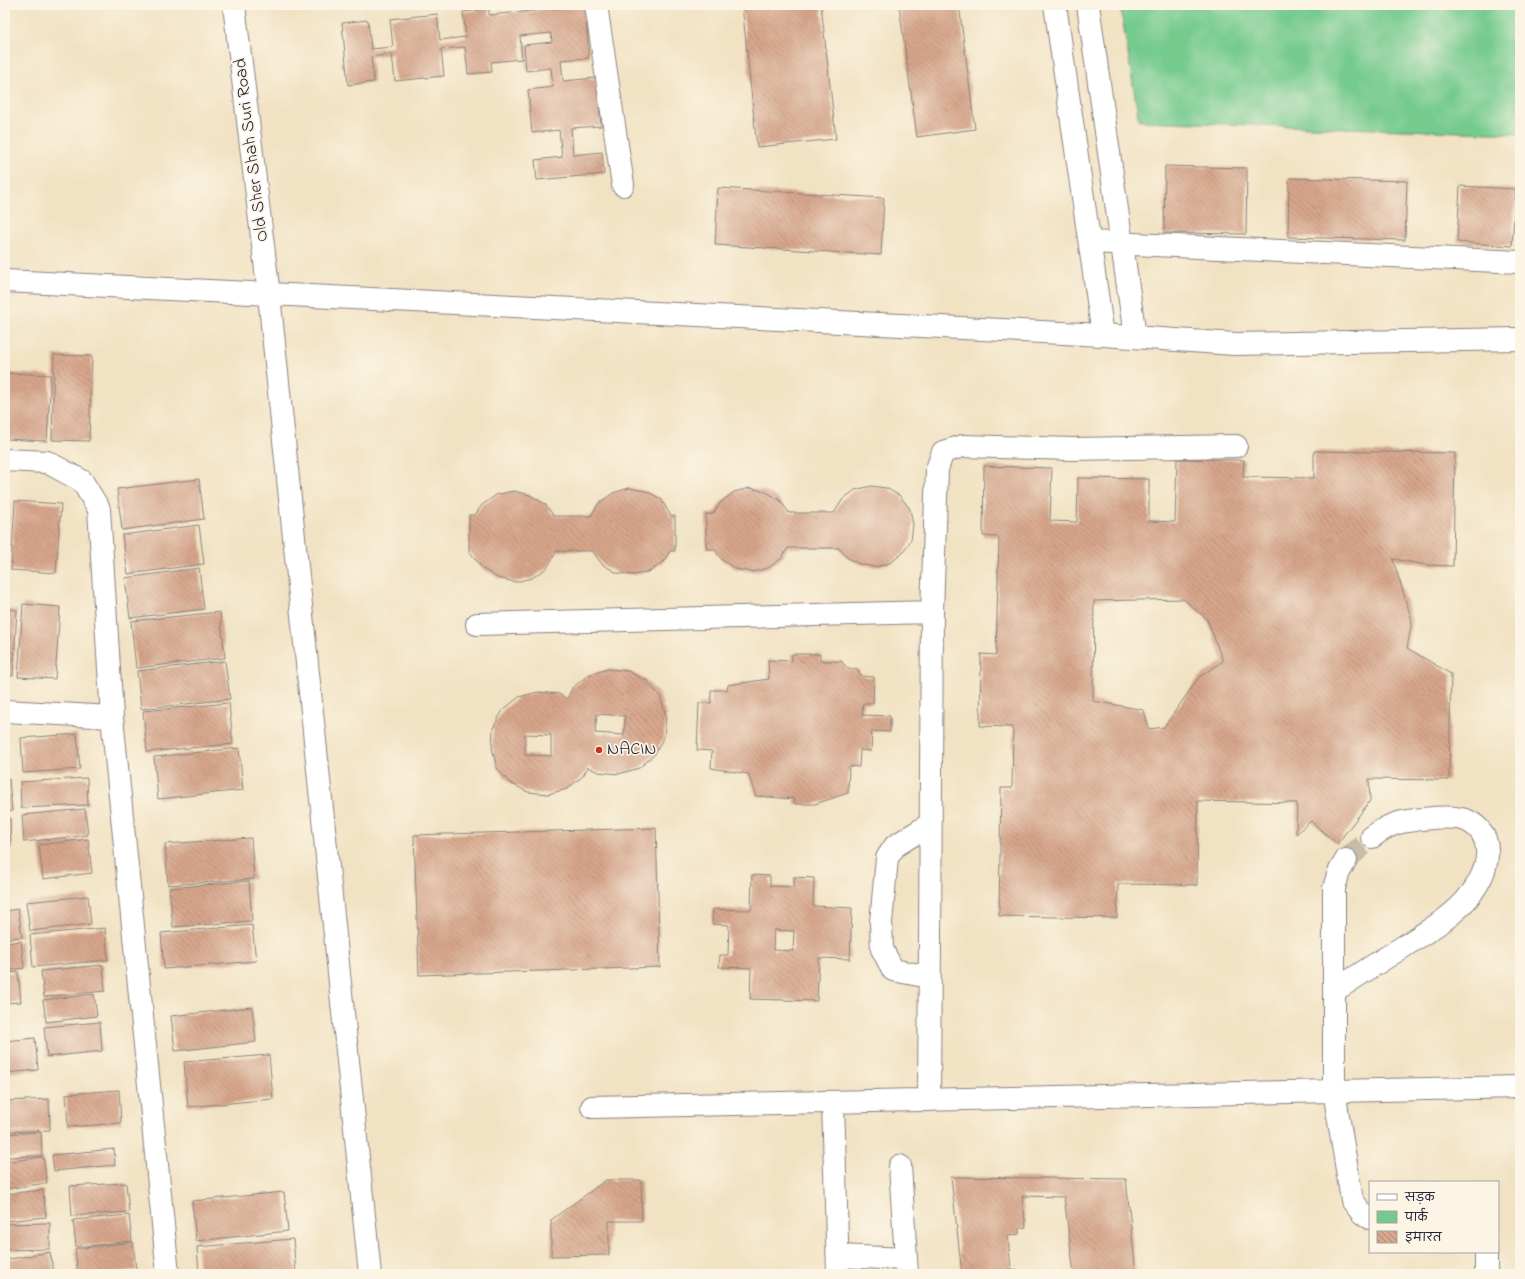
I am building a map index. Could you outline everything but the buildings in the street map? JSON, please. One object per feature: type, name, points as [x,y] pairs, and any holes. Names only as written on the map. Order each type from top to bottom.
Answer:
[{"type":"street","name":"Old Sher Shah Suri Road","points":[[234,5],[269,295],[370,1274]]},
{"type":"street","points":[[596,5],[622,185]]},
{"type":"street","points":[[1055,5],[1103,335]]},
{"type":"street","points":[[1088,5],[1135,336]]},
{"type":"street","points":[[1090,242],[1520,262]]},
{"type":"street","points":[[5,281],[1135,336],[1235,344],[1520,339]]},
{"type":"street","points":[[929,1100],[932,612],[937,469],[943,452],[963,446],[1073,449],[1236,446]]},
{"type":"street","points":[[5,460],[47,462],[82,481],[99,509],[112,717],[168,1274]]},
{"type":"street","points":[[478,624],[932,612]]},
{"type":"street","points":[[5,711],[112,717]]},
{"type":"street","points":[[1334,991],[1446,920],[1464,904],[1478,884],[1487,859],[1487,846],[1484,836],[1476,827],[1467,821],[1452,818],[1401,822],[1384,828],[1372,837]]},
{"type":"street","points":[[929,977],[894,970],[882,949],[881,922],[887,858],[895,846],[930,824]]},
{"type":"street","points":[[1346,860],[1339,872],[1334,888],[1334,1091],[1352,1200],[1362,1213],[1369,1217]]},
{"type":"street","points":[[592,1107],[1520,1087]]},
{"type":"street","points":[[833,1102],[838,1265],[907,1266],[900,1166]]},
{"type":"street","points":[[1486,1253],[1486,1274]]},
{"type":"green space","points":[[1120,5],[1520,5],[1520,134],[1139,121]]},
{"type":"tunnel","points":[[1346,860],[1372,837]]},
{"type":"place","name":"NACIN","points":[[599,750]]}]
